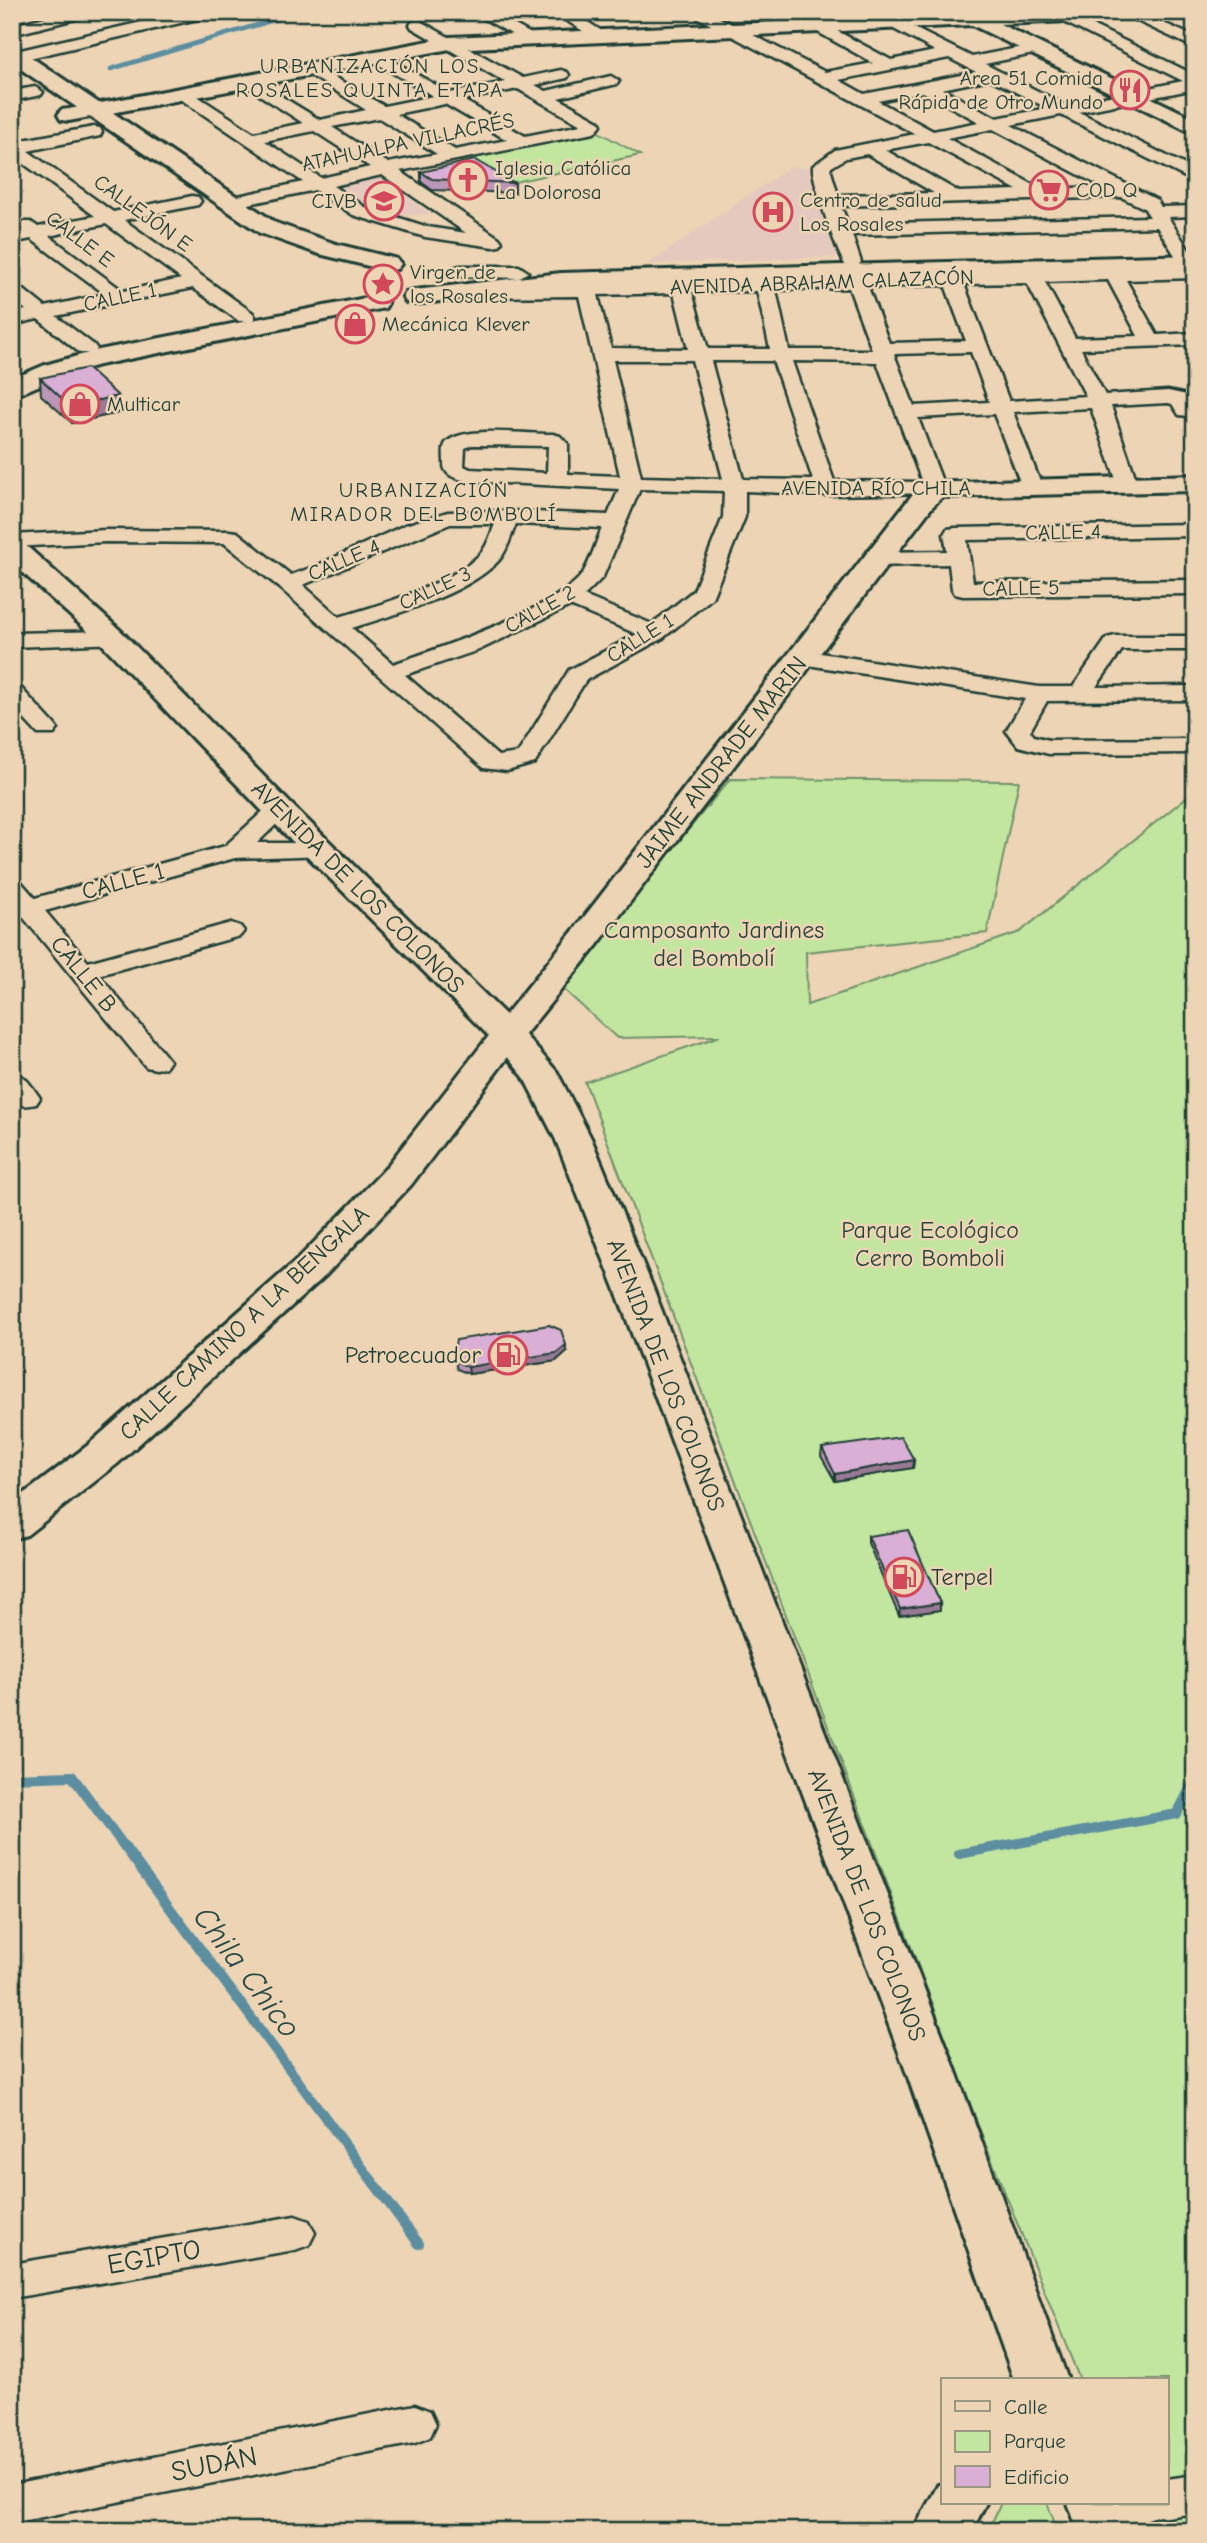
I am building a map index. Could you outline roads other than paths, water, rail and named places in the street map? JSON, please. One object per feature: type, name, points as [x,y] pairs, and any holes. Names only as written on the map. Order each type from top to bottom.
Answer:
[{"type":"main road","points":[[94,121],[182,93],[247,80],[450,43],[530,38],[598,24],[736,30],[892,24],[967,16],[1136,12]]},
{"type":"main road","points":[[967,16],[1194,127]]},
{"type":"main road","name":"AVENIDA ABRAHAM CALAZACÓN","points":[[14,62],[35,92],[69,115],[94,121],[268,228],[300,242],[337,253],[416,269],[561,280]]},
{"type":"main road","name":"AVENIDA ABRAHAM CALAZACÓN","points":[[14,62],[94,121],[192,201],[244,236],[330,278],[346,298],[376,303],[561,280],[1191,256]]},
{"type":"main road","points":[[12,361],[87,349],[246,317],[291,305],[330,278],[358,266],[416,269],[433,282],[431,288],[415,298]]},
{"type":"main road","points":[[12,389],[27,380],[56,370],[114,355],[376,303]]},
{"type":"main road","name":"AVENIDA RÍO CHILA","points":[[935,489],[1195,483]]},
{"type":"main road","name":"JAIME ANDRADE MARIN","points":[[507,1035],[586,937],[922,500],[935,489]]},
{"type":"main road","name":"AVENIDA DE LOS COLONOS","points":[[12,548],[113,638],[279,810],[507,1035],[539,1072],[573,1138],[635,1289],[929,2066],[1039,2378]]},
{"type":"main road","name":"CALLE CAMINO A LA BENGALA","points":[[12,1525],[102,1455],[312,1267],[398,1177],[507,1035]]},
{"type":"main road","points":[[941,2531],[957,2504]]},
{"type":"street","points":[[12,30],[86,12]]},
{"type":"street","points":[[480,12],[530,38]]},
{"type":"street","points":[[790,12],[890,66]]},
{"type":"street","points":[[870,12],[1195,177]]},
{"type":"street","points":[[14,62],[197,13]]},
{"type":"street","points":[[697,13],[736,30],[1037,194]]},
{"type":"street","points":[[1128,13],[1195,43]]},
{"type":"street","points":[[1053,14],[1195,83]]},
{"type":"street","points":[[567,15],[598,24]]},
{"type":"street","points":[[418,25],[542,97],[611,80]]},
{"type":"street","points":[[973,62],[1037,49]]},
{"type":"street","points":[[822,78],[952,53]]},
{"type":"street","points":[[375,56],[523,142]]},
{"type":"street","points":[[250,139],[519,84],[563,68],[542,65],[500,73]]},
{"type":"street","points":[[310,68],[454,156]]},
{"type":"street","points":[[862,99],[993,74]]},
{"type":"street","points":[[247,80],[493,242],[531,272]]},
{"type":"street","points":[[935,489],[882,352],[830,201],[821,173],[822,166],[841,155],[869,148],[1195,83]]},
{"type":"street","points":[[926,87],[1124,192],[1144,199],[1191,256]]},
{"type":"street","points":[[12,96],[35,92]]},
{"type":"street","points":[[182,93],[316,185],[372,217],[425,232],[493,242]]},
{"type":"street","name":"ATAHUALPA VILLACRÉS","points":[[230,203],[589,129],[593,125],[542,97]]},
{"type":"street","points":[[13,148],[94,121]]},
{"type":"street","name":"CALLEJÓN E","points":[[13,148],[246,317]]},
{"type":"street","points":[[869,148],[955,197]]},
{"type":"street","points":[[830,201],[1124,192]]},
{"type":"street","points":[[998,195],[1010,225]]},
{"type":"street","points":[[12,237],[192,201]]},
{"type":"street","points":[[841,230],[1010,225],[1159,217],[1195,211]]},
{"type":"street","name":"CALLE E","points":[[12,216],[120,298]]},
{"type":"street","name":"AVENIDA ABRAHAM CALAZACÓN","points":[[460,272],[854,271],[1191,256]]},
{"type":"street","name":"AVENIDA ABRAHAM CALAZACÓN","points":[[449,294],[765,283],[854,271],[952,278],[1195,272]]},
{"type":"street","points":[[1114,274],[1150,340]]},
{"type":"street","points":[[1033,276],[1099,402],[1128,485]]},
{"type":"street","points":[[952,278],[1032,487]]},
{"type":"street","name":"CALLE 1","points":[[12,319],[198,281]]},
{"type":"street","points":[[765,283],[781,357],[826,489]]},
{"type":"street","name":"CALLE 1","points":[[391,671],[491,763],[507,764],[527,758],[577,676],[655,633],[704,593],[734,517],[735,486],[681,285]]},
{"type":"street","points":[[587,288],[632,483]]},
{"type":"street","points":[[12,290],[87,349]]},
{"type":"street","points":[[1070,344],[1195,339]]},
{"type":"street","points":[[602,354],[781,357],[976,346]]},
{"type":"street","points":[[905,413],[1174,398],[1181,401],[1192,416]]},
{"type":"street","name":"AVENIDA RÍO CHILA","points":[[557,479],[558,444],[554,440],[469,439],[455,444],[453,467],[460,474],[632,483],[826,489],[935,489]]},
{"type":"street","name":"CALLE 2","points":[[391,671],[471,645],[569,597],[592,577],[632,483]]},
{"type":"street","points":[[508,517],[614,523]]},
{"type":"street","name":"CALLE 4","points":[[288,583],[324,571],[438,520],[508,517]]},
{"type":"street","name":"CALLE 3","points":[[336,625],[404,604],[476,570],[493,552],[508,517]]},
{"type":"street","name":"CALLE 4","points":[[960,557],[955,534],[1195,530]]},
{"type":"street","points":[[12,541],[73,536],[229,537],[288,583],[391,671]]},
{"type":"street","name":"CALLE 5","points":[[877,559],[960,557],[962,589],[1195,587]]},
{"type":"street","points":[[569,597],[655,633]]},
{"type":"street","points":[[12,640],[113,638]]},
{"type":"street","points":[[1080,693],[1115,643],[1195,643]]},
{"type":"street","points":[[801,657],[1039,694],[1195,693]]},
{"type":"street","points":[[12,692],[46,729]]},
{"type":"street","points":[[1039,694],[1018,731],[1026,741],[1049,747],[1195,746]]},
{"type":"street","name":"CALLE 1","points":[[234,851],[279,810]]},
{"type":"street","name":"CALLE 1","points":[[21,909],[234,851],[320,850]]},
{"type":"street","name":"CALLE B","points":[[12,887],[21,909],[82,972],[156,1061]]},
{"type":"street","points":[[82,972],[231,931]]},
{"type":"street","name":"EGIPTO","points":[[12,2281],[295,2233]]},
{"type":"street","name":"SUDÁN","points":[[12,2504],[415,2424]]},
{"type":"street","points":[[1168,2498],[1195,2494]]},
{"type":"waterway","name":"Chila Chico","points":[[111,69],[300,12]]},
{"type":"waterway","name":"Chila Chico","points":[[12,1778],[72,1776],[419,2244]]},
{"type":"waterway","points":[[959,1854],[1177,1814],[1195,1779]]},
{"type":"place","name":"Area 51 Comida Rápida de Otro Mundo","points":[[1130,90]]},
{"type":"place","name":"Iglesia Católica La Dolorosa","points":[[468,180]]},
{"type":"place","name":"COD Q","points":[[1049,190]]},
{"type":"place","name":"CIVB","points":[[384,201]]},
{"type":"place","name":"Centro de salud Los Rosales","points":[[773,212]]},
{"type":"place","name":"Virgen de los Rosales","points":[[383,284]]},
{"type":"place","name":"Mecánica Klever","points":[[355,324]]},
{"type":"place","name":"Multicar","points":[[80,404]]},
{"type":"place","name":"Petroecuador","points":[[508,1355]]},
{"type":"place","name":"Terpel","points":[[904,1577]]},
{"type":"district","name":"URBANIZACIÓN LOS ROSALES QUINTA ETAPA","points":[[370,78]]},
{"type":"district","name":"URBANIZACIÓN MIRADOR DEL BOMBOLÍ","points":[[424,502]]},
{"type":"park label","name":"Camposanto Jardines del Bombolí","points":[[714,944]]},
{"type":"park label","name":"Parque Ecológico Cerro Bomboli","points":[[930,1244]]}]
